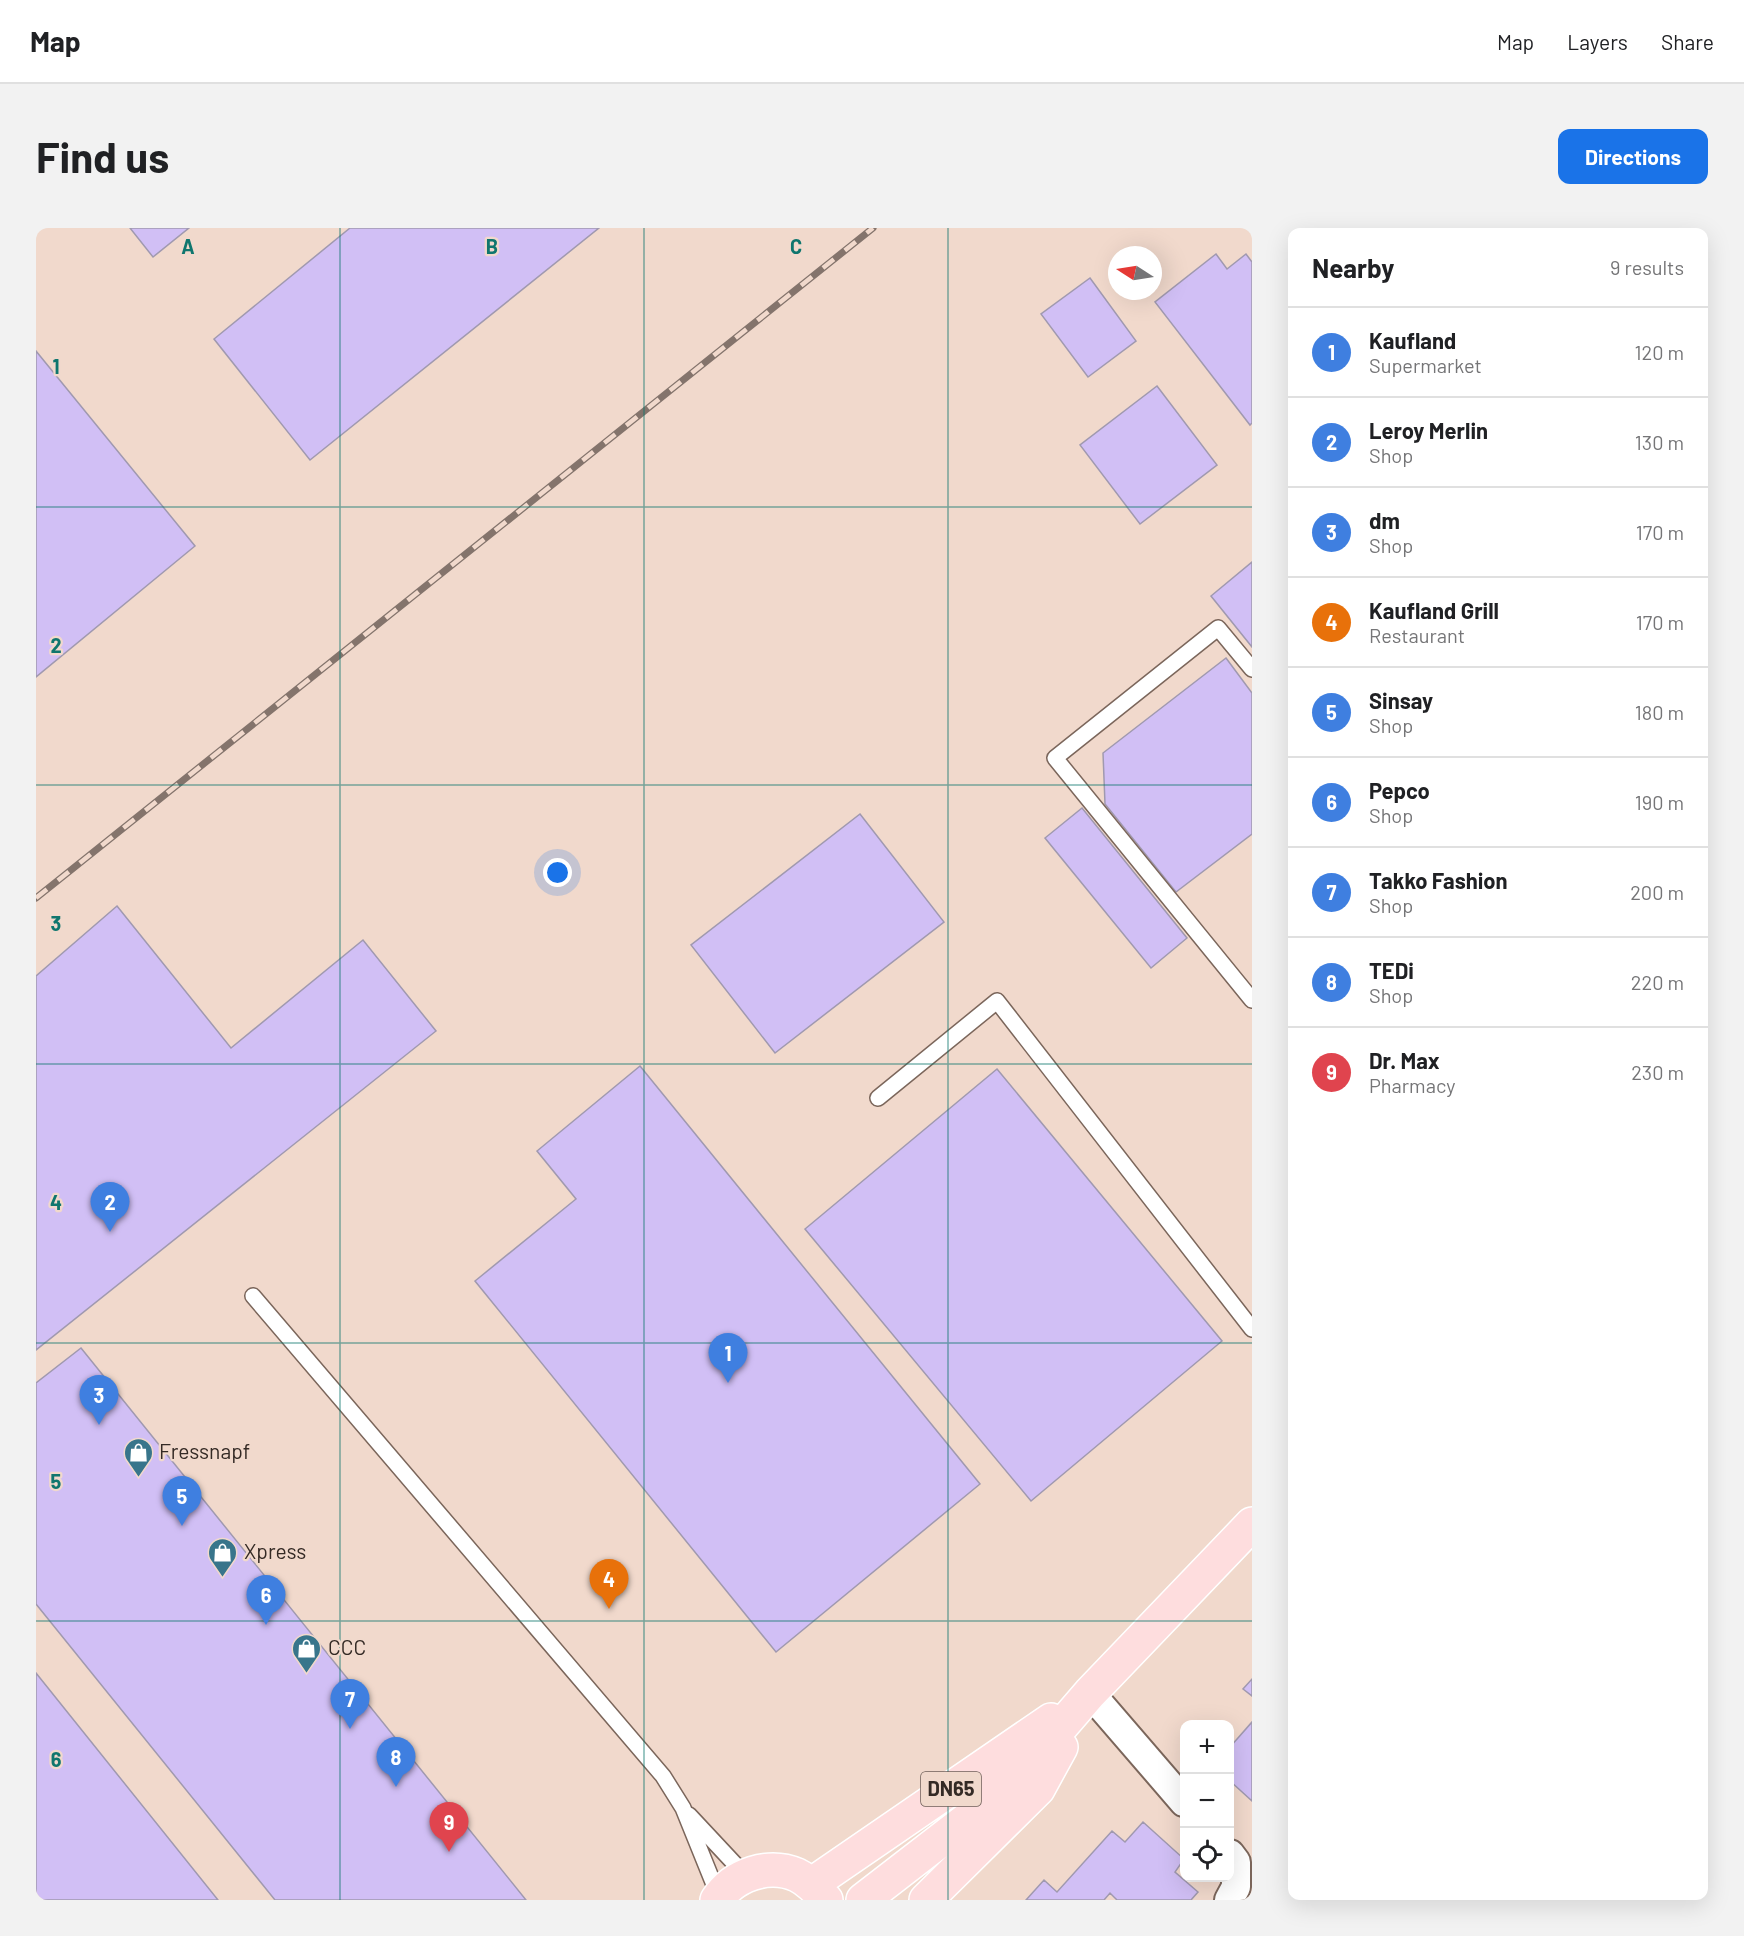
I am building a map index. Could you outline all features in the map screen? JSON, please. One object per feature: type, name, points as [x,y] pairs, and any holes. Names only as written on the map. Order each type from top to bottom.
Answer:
[{"type":"main road","name":"DN65","points":[[863,1900],[1008,1788],[1090,1693],[1252,1524]]},
{"type":"main road","name":"DN65","points":[[718,1898],[731,1884],[763,1871],[780,1871],[797,1875],[819,1892],[1090,1693]]},
{"type":"main road","name":"DN65","points":[[926,1900],[1038,1789],[1090,1693]]},
{"type":"street","points":[[1090,1693],[1180,1796]]},
{"type":"street","points":[[1229,1900],[1236,1887],[1236,1862],[1234,1859]]},
{"type":"lane","points":[[1252,669],[1218,628],[1055,758],[1252,1000]]},
{"type":"lane","points":[[878,1098],[998,1001],[1252,1329]]},
{"type":"lane","points":[[253,1296],[663,1776],[683,1808],[718,1898]]},
{"type":"lane","points":[[683,1808],[746,1876]]},
{"type":"building","points":[[130,228],[189,228],[153,257]]},
{"type":"building","points":[[350,228],[599,228],[310,460],[214,339]]},
{"type":"building","points":[[1216,254],[1227,269],[1246,254],[1252,262],[1252,423],[1250,425],[1155,302],[1162,300],[1162,296]]},
{"type":"building","points":[[1090,278],[1136,341],[1088,377],[1041,314]]},
{"type":"building","points":[[36,351],[195,546],[36,677]]},
{"type":"building","points":[[1157,386],[1217,465],[1140,524],[1080,445]]},
{"type":"building","points":[[1252,562],[1252,647],[1211,596]]},
{"type":"building","points":[[1226,658],[1252,693],[1252,834],[1176,892],[1105,804],[1103,753]]},
{"type":"building","points":[[1082,808],[1187,938],[1151,968],[1045,838]]},
{"type":"building","points":[[860,814],[944,922],[775,1053],[691,945]]},
{"type":"building","points":[[117,906],[231,1048],[363,940],[436,1031],[36,1350],[36,976]]},
{"type":"building","points":[[640,1066],[980,1484],[776,1652],[475,1281],[576,1199],[537,1151]]},
{"type":"building","points":[[997,1069],[1222,1341],[1031,1501],[805,1229]]},
{"type":"building","points":[[81,1348],[526,1900],[275,1900],[36,1604],[36,1383]]},
{"type":"building","points":[[36,1673],[218,1900],[36,1900]]},
{"type":"building","points":[[1252,1679],[1252,1696],[1243,1689]]},
{"type":"building","points":[[1252,1722],[1252,1801],[1234,1785],[1234,1742]]},
{"type":"building","points":[[1143,1822],[1180,1855],[1180,1865],[1175,1872],[1180,1876],[1180,1882],[1186,1882],[1198,1892],[1191,1900],[1117,1900],[1110,1893],[1104,1900],[1026,1900],[1044,1880],[1057,1892],[1112,1831],[1125,1842]]},
{"type":"railway","points":[[36,898],[873,228]]},
{"type":"place","name":"Leroy Merlin","points":[[110,1232]]},
{"type":"place","name":"Kaufland","points":[[728,1383]]},
{"type":"place","name":"dm","points":[[99,1425]]},
{"type":"place","name":"Fressnapf","points":[[138,1478]]},
{"type":"place","name":"Sinsay","points":[[182,1526]]},
{"type":"place","name":"Xpress","points":[[223,1578]]},
{"type":"place","name":"Kaufland Grill","points":[[609,1609]]},
{"type":"place","name":"Pepco","points":[[266,1625]]},
{"type":"place","name":"CCC","points":[[307,1674]]},
{"type":"place","name":"Takko Fashion","points":[[350,1729]]},
{"type":"place","name":"TEDi","points":[[396,1787]]},
{"type":"place","name":"Dr. Max","points":[[449,1852]]}]
